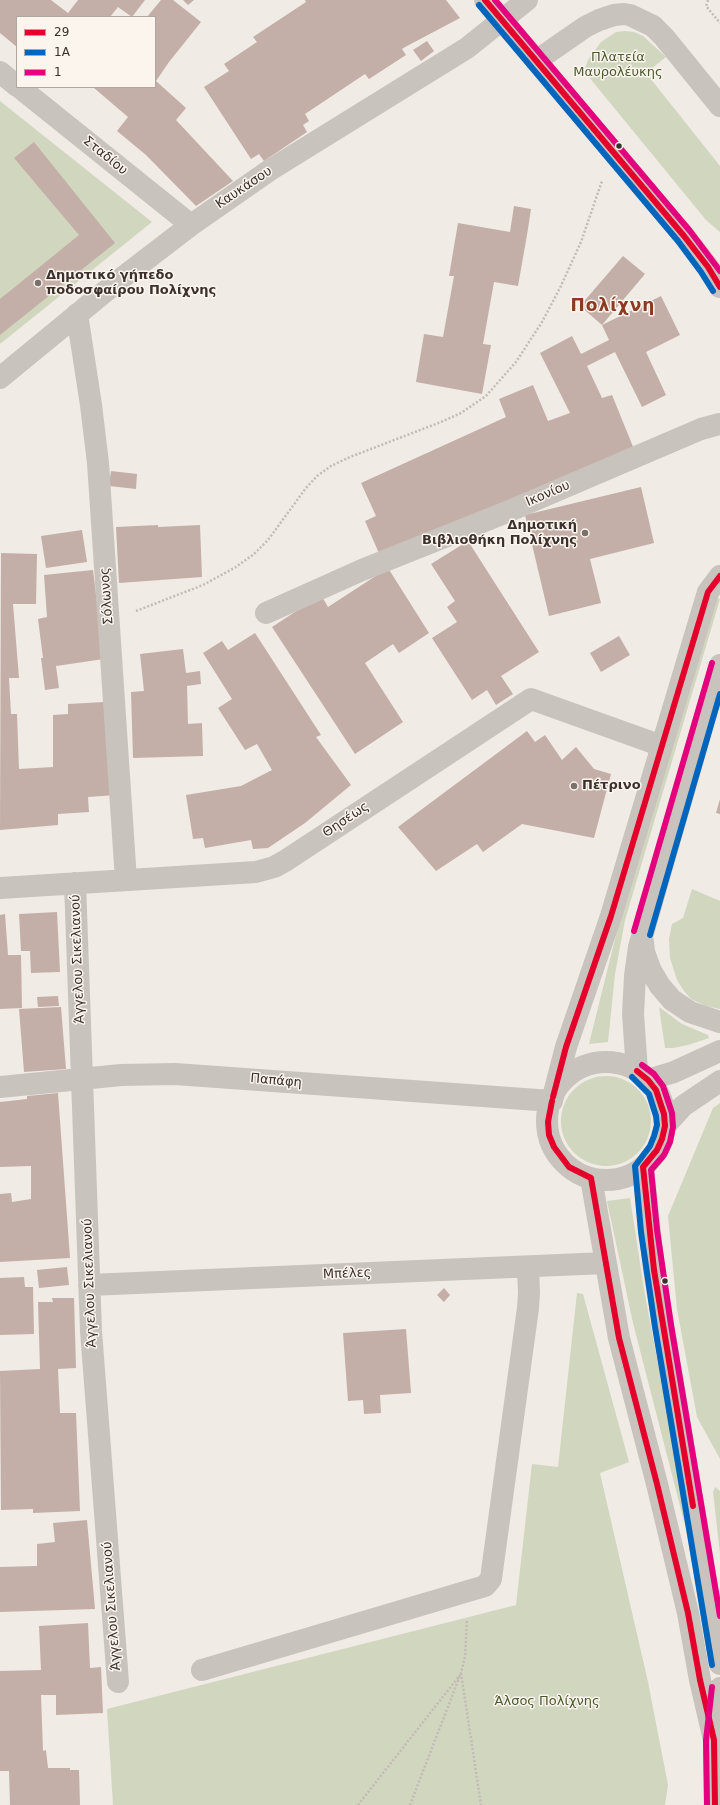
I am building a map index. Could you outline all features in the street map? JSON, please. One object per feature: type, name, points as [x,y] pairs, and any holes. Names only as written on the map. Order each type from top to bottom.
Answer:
[{"type":"street","points":[[485,0],[684,236],[719,281]]},
{"type":"street","name":"Καυκάσου","points":[[0,378],[77,314],[191,225],[270,170],[467,48],[528,0]]},
{"type":"street","points":[[536,61],[585,27],[599,20],[614,15],[630,15],[653,26],[664,36],[720,106]]},
{"type":"street","name":"Σταδίου","points":[[0,72],[16,84]]},
{"type":"street","name":"Σταδίου","points":[[20,88],[191,225]]},
{"type":"street","name":"Σόλωνος","points":[[77,314],[98,463],[126,880]]},
{"type":"street","name":"Ικονίου","points":[[266,613],[362,570],[507,512],[701,429],[720,424]]},
{"type":"street","points":[[552,1099],[559,1086],[578,1070],[602,1062],[627,1066],[643,1075],[656,1090],[664,1114],[665,1126],[662,1139],[657,1150],[643,1167],[629,1175],[617,1179],[591,1178],[569,1167],[554,1147],[549,1135],[548,1122],[552,1099],[569,1041],[611,916],[708,592],[720,576]]},
{"type":"street","points":[[643,1075],[634,1035],[633,1000],[635,976],[642,933],[720,665]]},
{"type":"street","name":"Θησέως","points":[[0,888],[256,872],[274,867],[286,861],[328,831],[531,699],[662,746]]},
{"type":"street","name":"Άγγελου Σικελιανού","points":[[75,883],[83,1078],[89,1285],[118,1682]]},
{"type":"street","points":[[642,933],[644,952],[651,971],[665,993],[675,1003],[690,1012],[720,1022]]},
{"type":"street","points":[[643,1075],[681,1070],[720,1051]]},
{"type":"street","name":"Παπάφη","points":[[0,1087],[83,1078],[148,1074],[198,1075],[552,1099]]},
{"type":"street","points":[[665,1126],[683,1106],[720,1081]]},
{"type":"street","points":[[643,1167],[654,1270],[720,1664]]},
{"type":"street","points":[[591,1178],[619,1338],[679,1576],[714,1740]]},
{"type":"street","name":"Μπέλες","points":[[89,1285],[606,1263]]},
{"type":"street","points":[[202,1670],[485,1586],[491,1579],[528,1308],[528,1267]]},
{"type":"street","points":[[715,1805],[714,1740],[720,1688]]},
{"type":"path","points":[[708,0],[706,6],[720,23]]},
{"type":"path","points":[[108,617],[153,605],[204,585],[236,567],[254,554],[268,540],[306,488],[317,476],[331,466],[461,413],[486,396],[516,362],[542,322],[560,288],[581,242],[612,150]]},
{"type":"path","points":[[410,1805],[461,1673],[465,1657],[468,1591]]},
{"type":"path","points":[[358,1805],[461,1673]]},
{"type":"path","points":[[461,1673],[481,1805]]},
{"type":"green space","name":"Πλατεία Μαυρολέυκης","points":[[616,32],[634,32],[643,36],[666,57],[646,73],[720,166],[720,232],[706,220],[584,71],[588,60],[601,42]]},
{"type":"green space","name":"Δημοτικό γήπεδο ποδοσφαίρου Πολίχνης","points":[[0,101],[152,222],[0,344]]},
{"type":"green space","points":[[715,597],[720,599],[625,920],[615,974],[608,1042],[589,1044],[620,919]]},
{"type":"green space","points":[[692,889],[720,901],[720,1009],[706,1006],[691,999],[677,980],[670,958],[669,939],[672,924],[683,918]]},
{"type":"green space","points":[[659,1007],[682,1024],[708,1035],[709,1038],[688,1045],[665,1048]]},
{"type":"green space","points":[[606,1076],[623,1079],[638,1089],[648,1104],[651,1121],[648,1138],[638,1153],[623,1163],[606,1166],[589,1163],[574,1153],[564,1138],[561,1121],[564,1104],[574,1089],[589,1079]]},
{"type":"green space","points":[[720,1103],[720,1459],[697,1417],[677,1309],[668,1216],[713,1108]]},
{"type":"green space","points":[[630,1198],[645,1295],[691,1539],[689,1541],[633,1323],[607,1201]]},
{"type":"green space","name":"Άλσος Πολίχνης","points":[[577,1293],[583,1294],[629,1462],[600,1473],[648,1682],[668,1785],[665,1805],[113,1805],[107,1709],[516,1605],[532,1464],[558,1467]]},
{"type":"green space","points":[[715,1487],[720,1491],[720,1554],[713,1492]]},
{"type":"building","points":[[0,0],[51,0],[68,13],[78,0],[145,0],[133,16],[118,7],[111,16],[16,16],[16,46],[0,33]]},
{"type":"building","points":[[161,0],[173,0],[201,22],[156,81],[156,16],[148,16]]},
{"type":"building","points":[[183,0],[194,0],[188,5]]},
{"type":"building","points":[[305,0],[446,0],[460,18],[402,49],[406,55],[369,79],[365,74],[305,114],[309,121],[303,125],[307,132],[264,161],[259,154],[251,159],[204,87],[229,71],[224,64],[257,42],[253,37],[306,2]]},
{"type":"building","points":[[427,41],[434,51],[421,61],[413,50]]},
{"type":"building","points":[[156,81],[186,108],[176,120],[233,181],[196,206],[146,155],[117,131],[128,117],[94,88],[156,88]]},
{"type":"building","points":[[34,142],[115,243],[0,335],[0,299],[79,235],[14,158]]},
{"type":"building","points":[[514,206],[531,209],[527,235],[518,286],[494,282],[483,344],[491,345],[482,394],[416,382],[424,334],[443,337],[454,276],[449,276],[458,223],[510,232]]},
{"type":"building","points":[[623,256],[645,274],[602,325],[580,306]]},
{"type":"building","points":[[661,296],[680,335],[646,352],[666,395],[642,407],[615,352],[587,366],[602,398],[612,395],[636,454],[381,558],[365,521],[376,516],[361,483],[506,417],[499,399],[533,385],[548,421],[570,413],[540,353],[572,336],[581,354],[609,340],[602,325]]},
{"type":"building","points":[[111,471],[137,474],[136,489],[109,486]]},
{"type":"building","points":[[641,487],[654,543],[590,559],[601,603],[549,616],[525,515]]},
{"type":"building","points":[[158,525],[158,527],[200,525],[202,577],[119,583],[116,527]]},
{"type":"building","points":[[82,530],[87,562],[46,568],[41,536]]},
{"type":"building","points":[[468,541],[539,652],[501,676],[513,694],[496,705],[487,690],[472,700],[432,638],[457,622],[447,607],[455,601],[431,564]]},
{"type":"building","points":[[1,553],[37,554],[36,604],[13,604],[19,678],[9,678],[11,714],[17,714],[19,769],[53,767],[53,715],[68,714],[68,704],[104,702],[116,795],[88,797],[89,812],[58,814],[58,825],[0,830]]},
{"type":"building","points":[[388,568],[429,633],[399,653],[393,644],[365,663],[403,722],[355,754],[272,627],[321,595],[328,607]]},
{"type":"building","points":[[93,570],[104,659],[56,666],[59,688],[45,690],[38,619],[47,617],[44,575]]},
{"type":"building","points":[[255,633],[321,735],[316,737],[351,785],[305,823],[268,848],[253,849],[251,840],[205,848],[203,838],[193,839],[186,795],[241,786],[272,770],[257,744],[245,750],[218,708],[232,699],[203,653],[222,641],[228,650]]},
{"type":"building","points":[[619,636],[630,655],[601,672],[590,653]]},
{"type":"building","points":[[183,649],[186,673],[200,671],[201,684],[187,686],[188,724],[202,723],[203,756],[133,758],[131,692],[144,691],[140,654]]},
{"type":"building","points":[[527,731],[535,742],[545,735],[562,760],[576,747],[594,769],[611,774],[594,838],[522,824],[483,852],[477,844],[436,871],[398,827]]},
{"type":"building","points":[[720,799],[720,814],[716,813]]},
{"type":"building","points":[[57,912],[60,972],[31,973],[30,951],[21,951],[19,914]]},
{"type":"building","points":[[5,914],[8,955],[21,955],[22,1008],[0,1009],[0,915]]},
{"type":"building","points":[[58,996],[59,1006],[38,1007],[37,997]]},
{"type":"building","points":[[61,1007],[66,1069],[24,1072],[19,1009]]},
{"type":"building","points":[[58,1093],[70,1258],[0,1262],[0,1194],[11,1193],[12,1202],[31,1199],[31,1166],[0,1167],[0,1102],[27,1099],[27,1096]]},
{"type":"building","points":[[67,1267],[69,1285],[39,1288],[37,1270]]},
{"type":"building","points":[[24,1277],[25,1287],[33,1287],[34,1334],[0,1335],[0,1278]]},
{"type":"building","points":[[444,1288],[450,1295],[444,1302],[437,1295]]},
{"type":"building","points":[[52,1298],[74,1298],[76,1368],[58,1369],[60,1413],[76,1413],[80,1511],[33,1513],[33,1509],[1,1510],[0,1371],[40,1369],[38,1302],[53,1302]]},
{"type":"building","points":[[406,1329],[411,1393],[380,1395],[381,1413],[364,1414],[363,1400],[348,1401],[343,1333]]},
{"type":"building","points":[[87,1520],[95,1609],[0,1612],[0,1567],[37,1566],[37,1544],[55,1542],[53,1523]]},
{"type":"building","points":[[88,1623],[90,1668],[101,1667],[103,1713],[56,1715],[56,1695],[41,1695],[43,1751],[46,1750],[48,1768],[70,1768],[70,1770],[79,1770],[80,1805],[10,1805],[9,1771],[0,1771],[0,1671],[41,1670],[39,1626]]},
{"type":"transit line","name":"29","points":[[485,0],[684,236],[708,267],[720,287]]},
{"type":"transit line","name":"1","points":[[495,0],[690,231],[720,271]]},
{"type":"transit line","name":"1Α","points":[[479,5],[678,241],[713,291]]},
{"type":"transit line","name":"29","points":[[553,1097],[566,1047],[611,916],[708,592],[720,576]]},
{"type":"transit line","name":"1","points":[[634,931],[712,663]]},
{"type":"transit line","name":"1Α","points":[[650,935],[720,694]]},
{"type":"transit line","name":"1","points":[[642,1065],[654,1074],[663,1086],[672,1113],[673,1127],[670,1142],[664,1155],[651,1170],[657,1230],[671,1325],[720,1616]]},
{"type":"transit line","name":"29","points":[[637,1071],[648,1080],[656,1090],[664,1114],[665,1126],[662,1139],[657,1150],[643,1167],[654,1270],[693,1506]]},
{"type":"transit line","name":"1Α","points":[[632,1077],[649,1094],[656,1116],[657,1125],[650,1146],[635,1166],[641,1232],[655,1327],[712,1665]]},
{"type":"transit line","name":"29","points":[[552,1101],[548,1122],[549,1135],[554,1147],[569,1167],[591,1178],[619,1338],[657,1484],[688,1613],[700,1680],[714,1740],[715,1805]]},
{"type":"transit line","name":"1","points":[[707,1805],[706,1740],[712,1687]]},
{"type":"place","name":"Δημοτικό γήπεδο ποδοσφαίρου Πολίχνης","points":[[38,283]]},
{"type":"place","name":"Δημοτική Βιβλιοθήκη Πολίχνης","points":[[585,533]]},
{"type":"place","name":"Πέτρινο","points":[[574,786]]},
{"type":"district","name":"Πολίχνη","points":[[613,307]]}]
